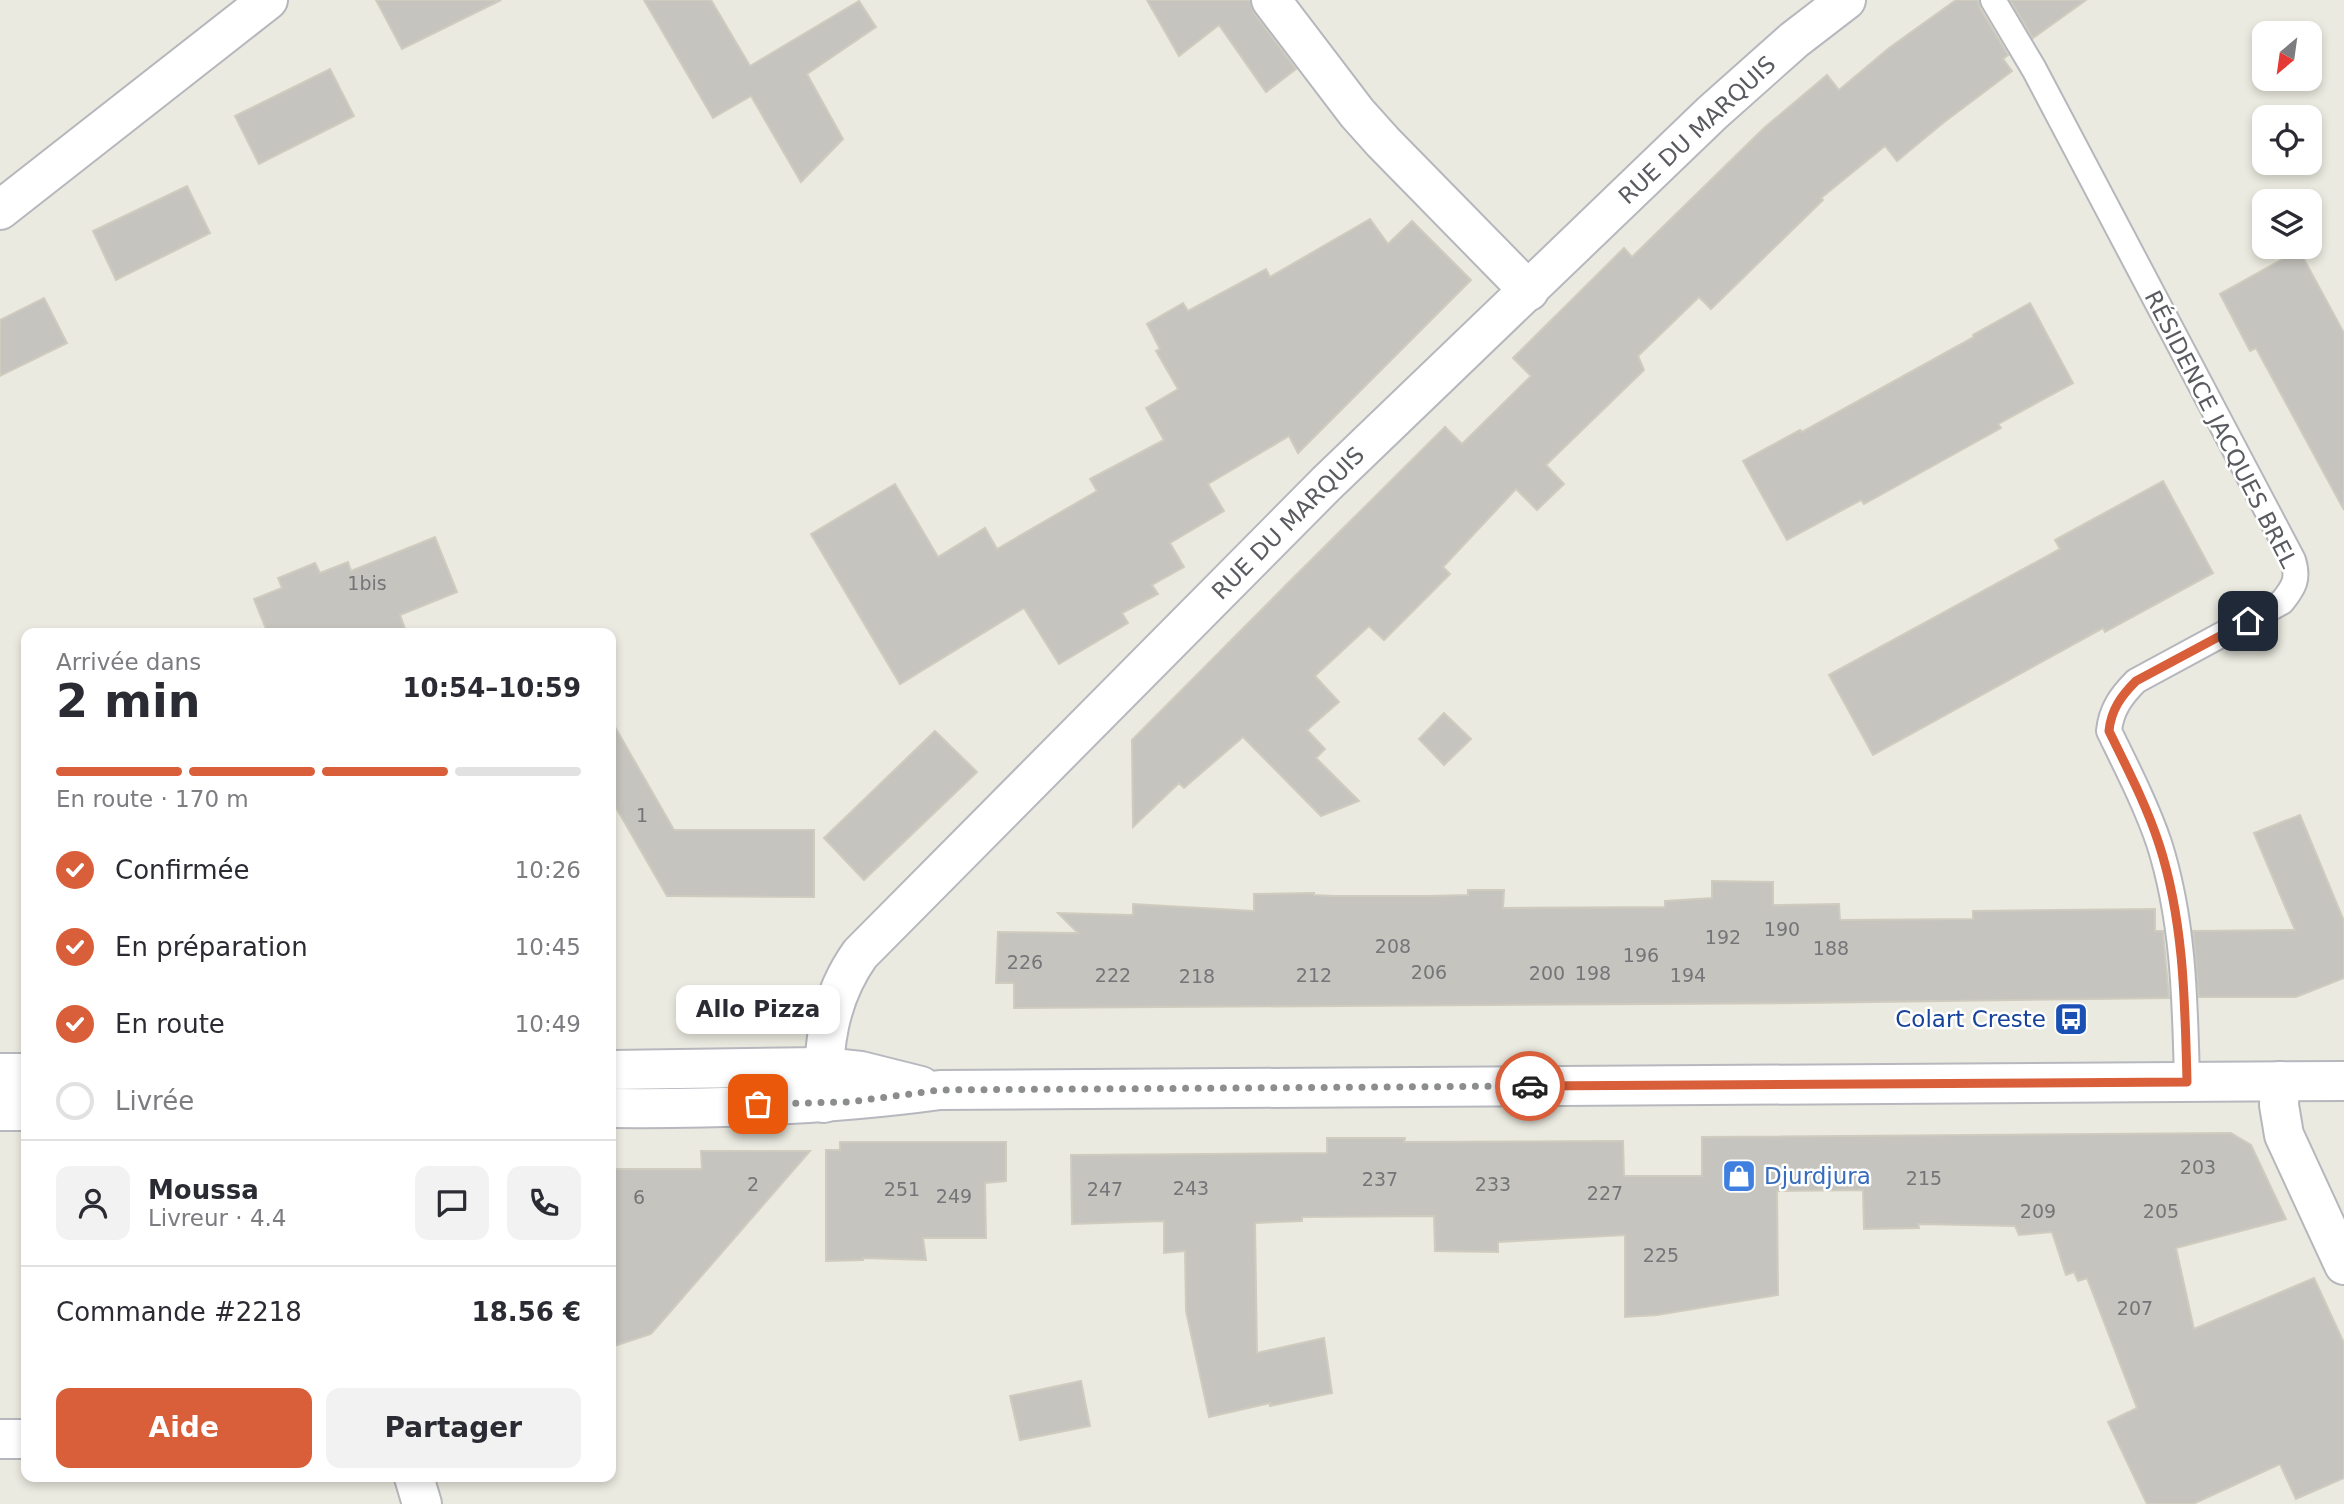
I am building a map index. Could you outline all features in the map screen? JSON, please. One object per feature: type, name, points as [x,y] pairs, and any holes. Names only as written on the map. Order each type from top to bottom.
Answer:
[{"type":"main road","points":[[0,210],[268,0]]},
{"type":"main road","points":[[1271,0],[1357,113],[1530,290]]},
{"type":"main road","name":"RUE DU MARQUIS","points":[[818,1085],[832,1010],[845,977],[860,954],[1327,483],[1712,113],[1794,40],[1846,0]]},
{"type":"main road","points":[[616,1070],[818,1085]]},
{"type":"main road","points":[[616,1107],[818,1085],[861,1071],[940,1090],[2344,1081]]},
{"type":"main road","points":[[0,1073],[21,1073]]},
{"type":"main road","points":[[2280,1081],[2279,1105],[2284,1135],[2344,1265]]},
{"type":"main road","points":[[0,1111],[21,1111]]},
{"type":"main road","points":[[0,1440],[21,1439]]},
{"type":"main road","points":[[415,1482],[422,1504]]},
{"type":"lane","name":"RÉSIDENCE JACQUES BREL","points":[[1993,0],[2034,69],[2297,571],[2295,582],[2282,602],[2136,681],[2123,694],[2110,718],[2109,731],[2147,811],[2173,895],[2184,988],[2187,1082]]},
{"type":"building","points":[[376,0],[501,0],[402,49]]},
{"type":"building","points":[[644,0],[711,0],[750,66],[859,1],[876,27],[807,74],[843,139],[801,182],[751,96],[713,118]]},
{"type":"building","points":[[1147,0],[1250,0],[1254,13],[1296,69],[1266,92],[1219,25],[1179,56]]},
{"type":"building","points":[[1956,0],[1978,0],[2008,55],[2003,59],[2012,71],[1897,161],[1885,146],[1821,198],[1823,200],[1711,309],[1699,297],[1638,356],[1644,370],[1546,465],[1564,484],[1537,510],[1516,489],[1443,567],[1450,574],[1384,640],[1369,626],[1315,676],[1339,702],[1307,730],[1325,749],[1316,758],[1359,801],[1321,816],[1243,737],[1184,788],[1179,783],[1133,827],[1132,740],[1288,583],[1445,427],[1462,444],[1531,376],[1513,358],[1624,248],[1632,257],[1764,128],[1827,75],[1839,90],[1889,48]]},
{"type":"building","points":[[2010,0],[2086,0],[2033,38]]},
{"type":"building","points":[[330,69],[354,116],[259,164],[235,116]]},
{"type":"building","points":[[187,186],[210,233],[116,280],[93,231]]},
{"type":"building","points":[[1370,219],[1388,244],[1412,221],[1471,280],[1298,453],[1289,436],[1208,484],[1224,511],[1170,543],[1184,567],[1152,585],[1158,594],[1122,613],[1128,623],[1059,664],[1024,608],[900,684],[811,534],[895,484],[938,557],[985,528],[997,549],[1097,491],[1090,479],[1164,440],[1146,408],[1178,389],[1156,351],[1160,349],[1147,324],[1183,303],[1188,311],[1266,269],[1270,277]]},
{"type":"building","points":[[2283,259],[2304,259],[2344,333],[2344,510],[2256,348],[2250,351],[2220,294]]},
{"type":"building","points":[[44,298],[67,343],[0,376],[0,320]]},
{"type":"building","points":[[2030,303],[2073,383],[1998,424],[2001,428],[1864,504],[1861,500],[1787,540],[1743,461],[1800,430],[1802,432]]},
{"type":"building","points":[[2163,481],[2213,573],[2105,632],[2103,628],[1873,755],[1829,675],[2060,549],[2055,540]]},
{"type":"building","points":[[435,537],[457,592],[400,615],[405,628],[266,628],[254,599],[282,588],[278,578],[315,563],[320,573],[348,562],[351,571]]},
{"type":"building","points":[[1444,713],[1471,739],[1444,765],[1419,739]]},
{"type":"building","points":[[616,729],[674,830],[814,830],[814,897],[667,896],[616,808]]},
{"type":"building","points":[[935,731],[977,772],[864,880],[824,838]]},
{"type":"building","points":[[2300,815],[2344,921],[2344,978],[2296,997],[2199,997],[2193,931],[2295,930],[2254,833]]},
{"type":"building","points":[[1712,881],[1773,882],[1773,905],[1839,904],[1840,920],[1973,919],[1973,911],[2155,909],[2155,931],[2163,931],[2169,998],[1014,1008],[1014,983],[996,983],[998,932],[1078,933],[1058,913],[1133,915],[1133,904],[1254,911],[1254,894],[1428,896],[1468,895],[1468,890],[1504,890],[1503,908],[1665,907],[1665,901],[1712,898]]},
{"type":"building","points":[[2231,1133],[2251,1145],[2286,1219],[2176,1248],[2194,1329],[2314,1278],[2344,1343],[2344,1478],[2296,1499],[2280,1464],[2193,1504],[2147,1504],[2108,1422],[2137,1408],[2087,1278],[2078,1281],[2074,1272],[2066,1275],[2052,1232],[2019,1235],[2015,1226],[1918,1224],[1919,1228],[1864,1229],[1863,1190],[1777,1191],[1778,1295],[1657,1315],[1625,1317],[1625,1235],[1498,1242],[1498,1252],[1435,1251],[1434,1216],[1302,1217],[1302,1221],[1255,1223],[1257,1353],[1324,1338],[1332,1393],[1209,1417],[1186,1311],[1185,1251],[1164,1253],[1164,1221],[1072,1224],[1071,1155],[1327,1153],[1327,1138],[1405,1138],[1404,1142],[1623,1141],[1624,1176],[1702,1176],[1702,1137]]},
{"type":"building","points":[[840,1142],[1006,1142],[1006,1181],[985,1183],[986,1238],[923,1238],[926,1260],[863,1258],[826,1261],[826,1150],[840,1150]]},
{"type":"building","points":[[701,1151],[810,1151],[651,1334],[616,1345],[616,1169],[702,1169]]},
{"type":"building","points":[[1081,1381],[1090,1426],[1020,1440],[1010,1396]]},
{"type":"way so far","points":[[758,1104],[849,1102],[940,1090],[1530,1086]]},
{"type":"place","name":"Colart Creste","points":[[2071,1019]]},
{"type":"place","name":"Allo Pizza","points":[[758,1104]]},
{"type":"place","name":"Djurdjura","points":[[1739,1176]]},
{"type":"route","points":[[1530,1086],[2187,1082],[2186,1009],[2179,927],[2173,895],[2147,811],[2109,731],[2110,718],[2123,694],[2136,681],[2248,621]]}]
